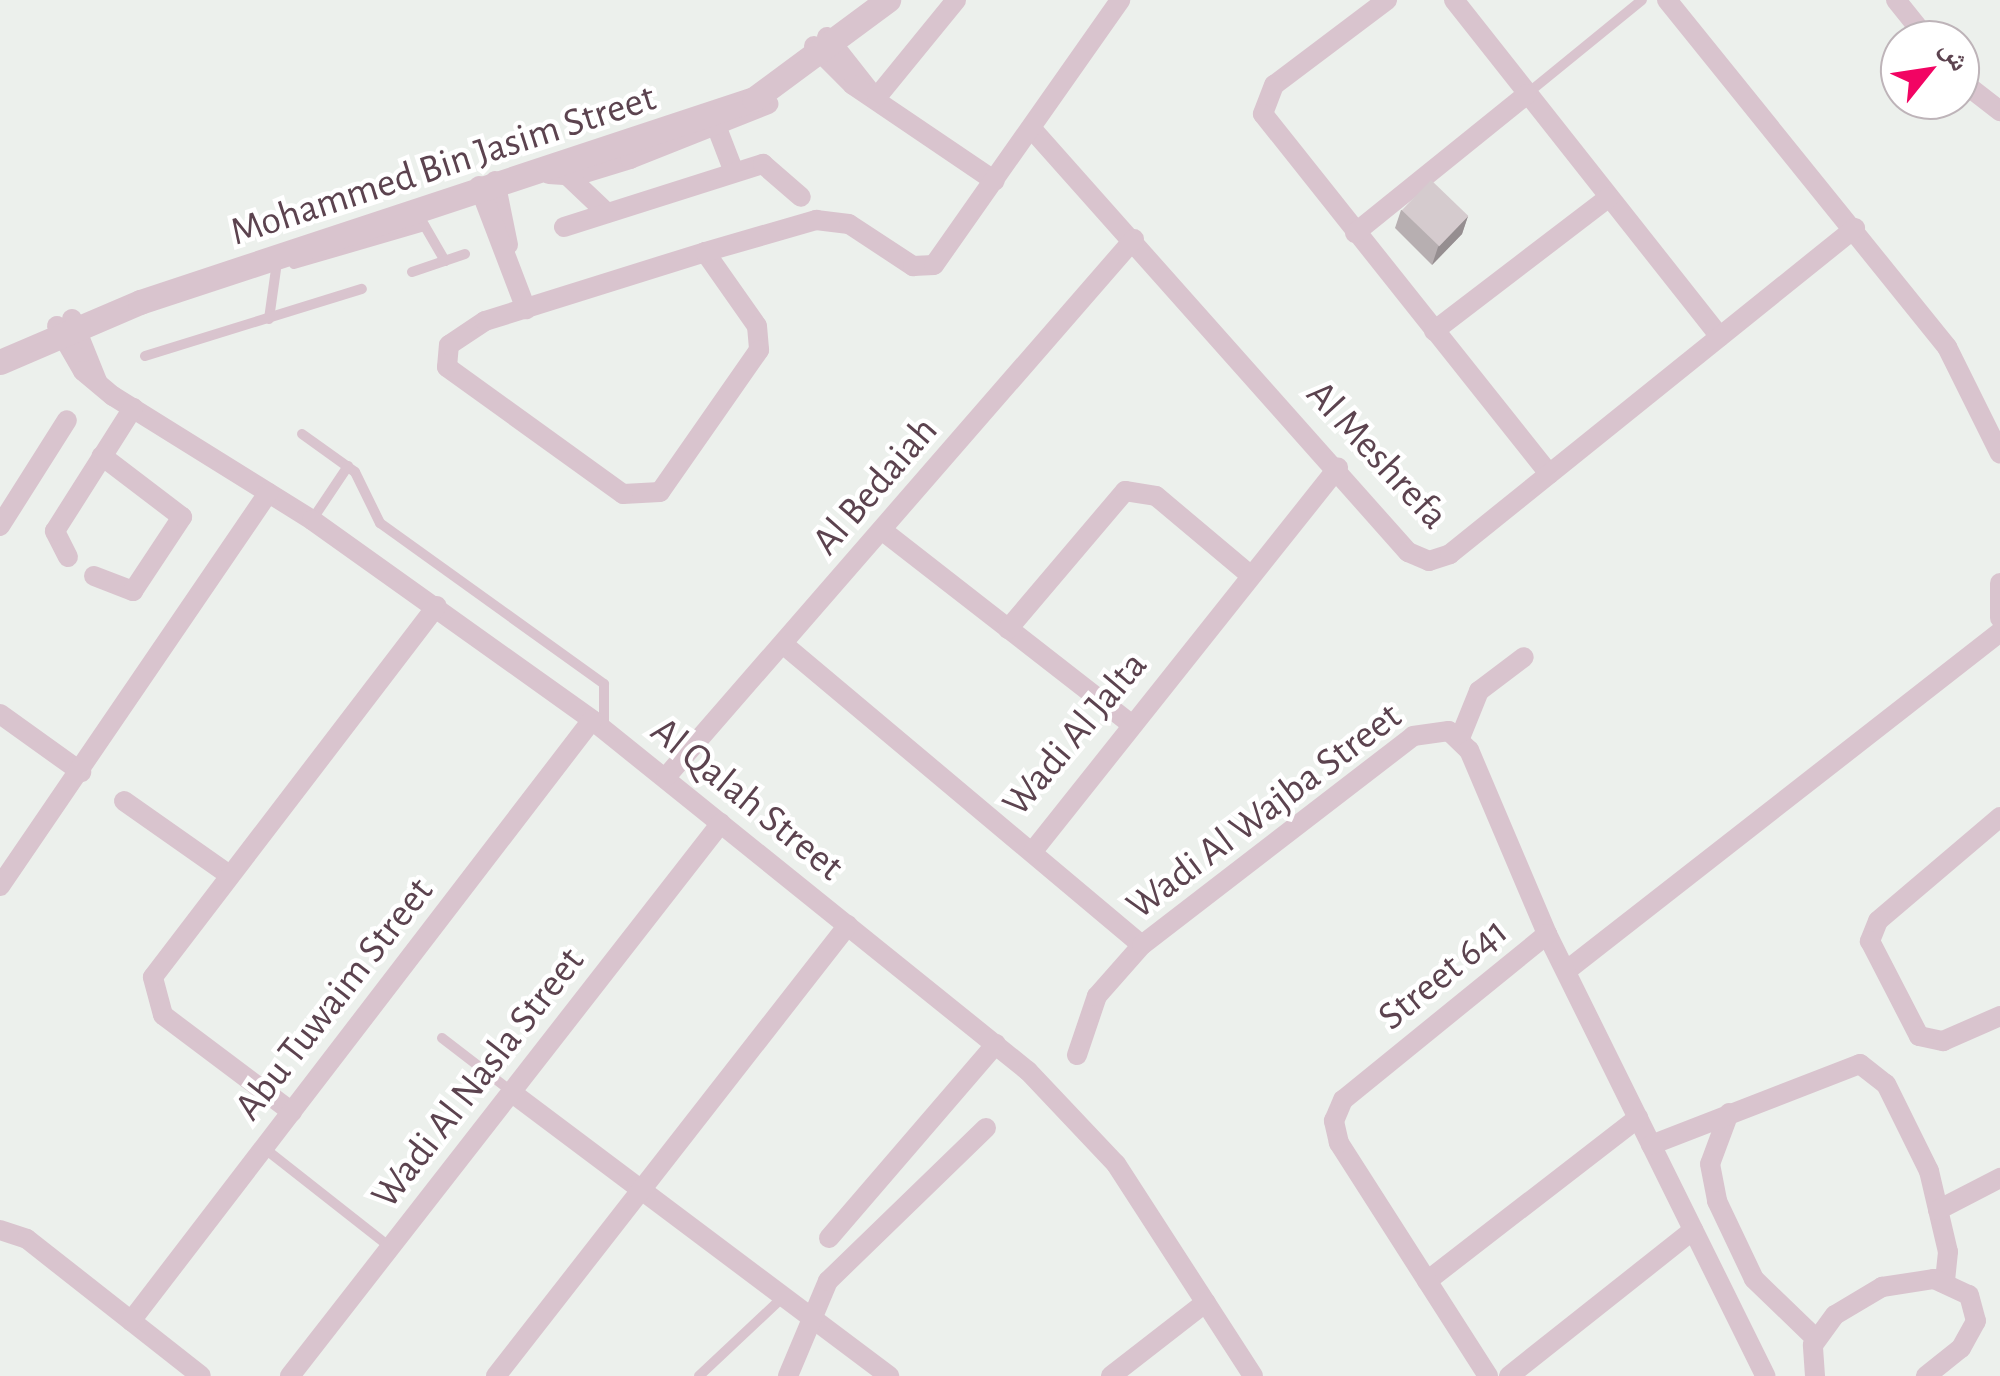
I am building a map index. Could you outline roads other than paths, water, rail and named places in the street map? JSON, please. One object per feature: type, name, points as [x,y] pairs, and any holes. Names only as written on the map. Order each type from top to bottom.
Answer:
[{"type":"street","points":[[874,95],[956,0]]},
{"type":"street","points":[[704,252],[757,326],[759,350],[670,482],[648,497],[623,494],[452,377],[446,356],[457,337],[526,308],[704,252],[828,218],[924,268],[944,258],[1120,0]]},
{"type":"street","points":[[1387,0],[1262,102],[1268,125],[1549,474]]},
{"type":"street","points":[[1454,0],[1720,337]]},
{"type":"street","points":[[1667,0],[1855,228],[1946,347],[2000,454]]},
{"type":"street","points":[[1896,0],[1912,20]]},
{"type":"street","name":"Mohammed Bin Jasim Street","points":[[0,362],[66,326],[422,220],[489,188],[559,175],[780,86],[884,2]]},
{"type":"street","points":[[825,46],[874,95],[996,181]]},
{"type":"street","name":"Mohammed Bin Jasim Street","points":[[0,352],[66,326],[489,188],[704,110],[825,46]]},
{"type":"street","points":[[559,175],[716,128],[769,104],[780,86]]},
{"type":"street","points":[[1355,233],[1528,94]]},
{"type":"street","points":[[716,128],[734,172]]},
{"type":"street","name":"Al Meshrefa","points":[[1031,128],[1338,467],[1408,552],[1429,561],[1549,474],[1855,228]]},
{"type":"street","points":[[564,227],[734,172],[772,165],[801,198]]},
{"type":"street","points":[[559,175],[607,214]]},
{"type":"street","points":[[489,188],[505,251],[526,308]]},
{"type":"street","points":[[1434,331],[1610,198]]},
{"type":"street","name":"Al Bedaiah","points":[[666,777],[1134,239]]},
{"type":"street","name":"Al Qalah Street","points":[[66,326],[97,380],[133,408],[312,520],[598,724],[996,1044],[1116,1164],[1253,1376]]},
{"type":"street","points":[[68,557],[55,531],[133,408]]},
{"type":"street","points":[[0,526],[67,420]]},
{"type":"street","points":[[94,576],[133,591],[182,517],[102,456]]},
{"type":"street","name":"Wadi Al Jalta","points":[[783,644],[1033,851],[1338,467]]},
{"type":"street","points":[[1008,629],[1124,491],[1156,496],[1250,575]]},
{"type":"street","points":[[0,886],[268,493]]},
{"type":"street","points":[[883,532],[1131,724]]},
{"type":"street","points":[[2000,583],[2000,618]]},
{"type":"street","points":[[292,1112],[170,1022],[154,998],[156,968],[437,606]]},
{"type":"street","points":[[1566,971],[2000,632]]},
{"type":"street","points":[[1460,738],[1479,691],[1524,657]]},
{"type":"street","points":[[0,714],[80,772]]},
{"type":"street","name":"Abu Tuwaim Street","points":[[131,1321],[598,724]]},
{"type":"street","name":"Wadi Al Wajba Street","points":[[1077,1056],[1097,996],[1142,944],[1413,736],[1437,728],[1460,738],[1548,934]]},
{"type":"street","points":[[124,800],[228,874]]},
{"type":"street","points":[[2000,817],[1878,921],[1870,941],[1919,1036],[1943,1041],[2000,1016]]},
{"type":"street","name":"Wadi Al Nasla Street","points":[[290,1376],[720,823]]},
{"type":"street","points":[[1033,851],[1142,944]]},
{"type":"street","points":[[496,1376],[636,1188],[848,925]]},
{"type":"street","name":"Street 641","points":[[1488,1376],[1339,1143],[1337,1110],[1548,934],[1765,1376]]},
{"type":"street","points":[[829,1238],[996,1044]]},
{"type":"street","points":[[1652,1145],[1860,1064],[1886,1084],[1938,1210],[1946,1280]]},
{"type":"street","points":[[512,1092],[889,1376]]},
{"type":"street","points":[[1729,1113],[1710,1164],[1716,1201],[1754,1278],[1815,1338],[1815,1376]]},
{"type":"street","points":[[1427,1282],[1638,1118]]},
{"type":"street","points":[[788,1376],[828,1281],[986,1128]]},
{"type":"street","points":[[1938,1210],[2000,1178]]},
{"type":"street","points":[[0,1230],[27,1239],[201,1376]]},
{"type":"street","points":[[1509,1376],[1693,1230]]},
{"type":"street","points":[[1815,1338],[1882,1287],[1946,1280],[1968,1295],[1976,1321],[1961,1348],[1926,1376]]},
{"type":"street","points":[[1111,1376],[1206,1302]]},
{"type":"lane","points":[[1528,94],[1642,0]]},
{"type":"lane","points":[[140,302],[176,302],[422,220],[444,261]]},
{"type":"lane","points":[[412,272],[465,254]]},
{"type":"lane","points":[[269,319],[276,269]]},
{"type":"lane","points":[[145,356],[362,289]]},
{"type":"lane","points":[[302,434],[348,466],[380,522],[604,684],[598,724]]},
{"type":"lane","points":[[312,520],[348,466]]},
{"type":"lane","points":[[442,1038],[512,1092]]},
{"type":"lane","points":[[264,1148],[390,1247]]},
{"type":"lane","points":[[699,1376],[782,1298]]}]
